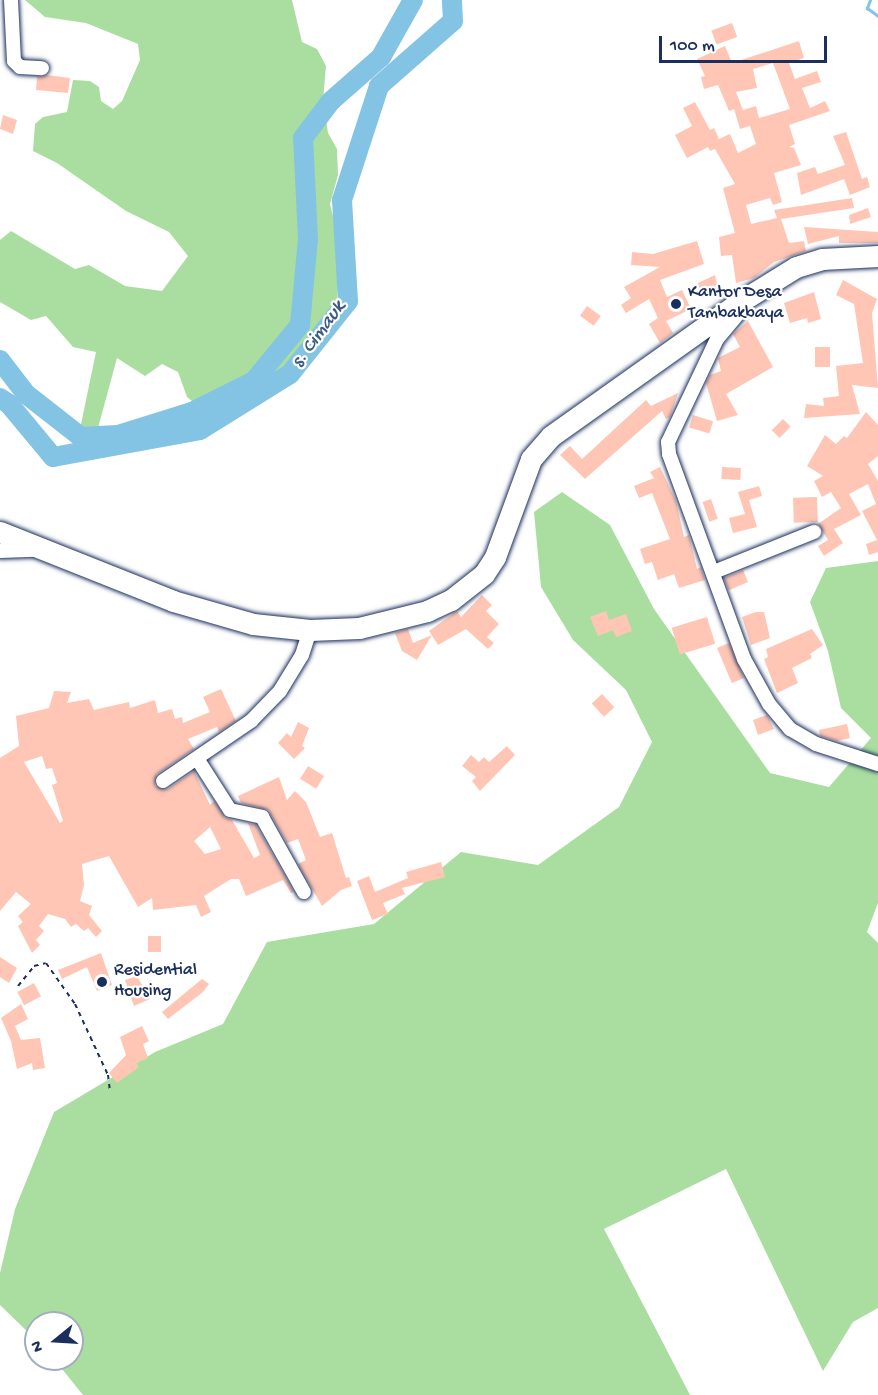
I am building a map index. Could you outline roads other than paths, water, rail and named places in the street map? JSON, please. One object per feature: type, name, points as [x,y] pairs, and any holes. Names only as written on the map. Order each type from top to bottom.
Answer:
[{"type":"main road","points":[[0,532],[173,601],[253,624],[310,630],[359,628],[405,618],[427,611],[469,588],[495,557],[531,459],[541,445],[764,286],[810,261],[878,256]]},
{"type":"street","points":[[10,0],[16,65],[42,68]]},
{"type":"street","points":[[764,286],[717,339],[668,442],[744,659],[769,704],[790,729],[816,744],[878,764]]},
{"type":"street","points":[[714,572],[814,532]]},
{"type":"street","points":[[0,551],[44,549]]},
{"type":"street","points":[[163,781],[198,760],[251,721],[280,692],[302,655],[310,630]]},
{"type":"street","points":[[198,760],[230,810],[262,817],[304,892]]},
{"type":"waterway","points":[[0,360],[26,394],[81,437],[118,435],[192,412],[254,381],[300,325],[308,239],[303,138],[331,101],[381,57],[413,0]]},
{"type":"waterway","name":"s. Cimauk","points":[[0,398],[9,404],[53,457],[200,430],[290,374],[348,301],[342,200],[379,86],[453,21],[452,0]]},
{"type":"waterway","name":"s. Cimauk","points":[[870,0],[867,8],[878,16]]},
{"type":"place","name":"Kantor Desa Tambakbaya","points":[[676,304]]},
{"type":"place","name":"Residential Housing","points":[[102,982]]}]
